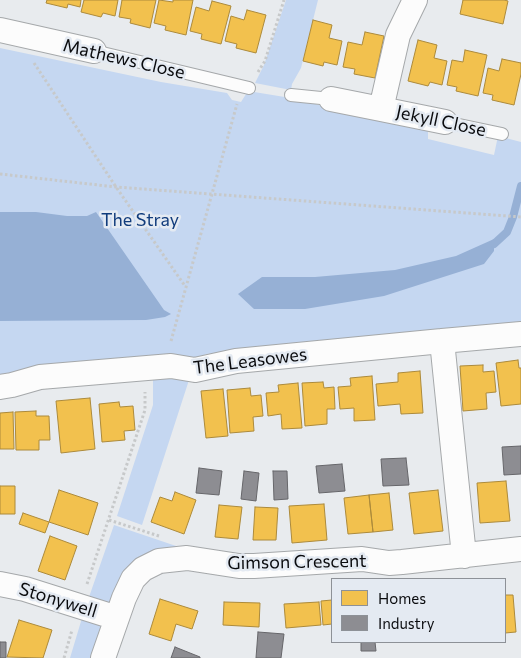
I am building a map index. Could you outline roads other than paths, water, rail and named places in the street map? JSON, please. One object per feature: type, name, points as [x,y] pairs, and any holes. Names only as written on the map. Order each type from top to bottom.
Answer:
[{"type":"street","name":"Jekyll Close","points":[[381,109],[398,35],[415,0]]},
{"type":"street","name":"Mathews Close","points":[[7,31],[94,51]]},
{"type":"street","name":"Jekyll Close","points":[[330,99],[445,122]]},
{"type":"street","name":"The Leasowes","points":[[0,387],[40,377],[171,366],[195,370],[236,361],[521,334]]},
{"type":"street","points":[[442,341],[464,556]]},
{"type":"street","name":"Gimson Crescent","points":[[103,658],[128,588],[138,574],[151,564],[167,559],[187,558],[239,566],[304,564],[356,559],[389,563],[521,549]]},
{"type":"street","name":"Stonywell","points":[[0,584],[24,589],[117,618]]},
{"type":"lane","name":"Mathews Close","points":[[94,51],[249,88]]},
{"type":"lane","name":"Jekyll Close","points":[[291,95],[330,99]]},
{"type":"lane","name":"Jekyll Close","points":[[445,122],[502,134]]},
{"type":"waterway","points":[[494,244],[507,232],[521,186]]},
{"type":"park label","name":"The Stray","points":[[140,220]]}]
